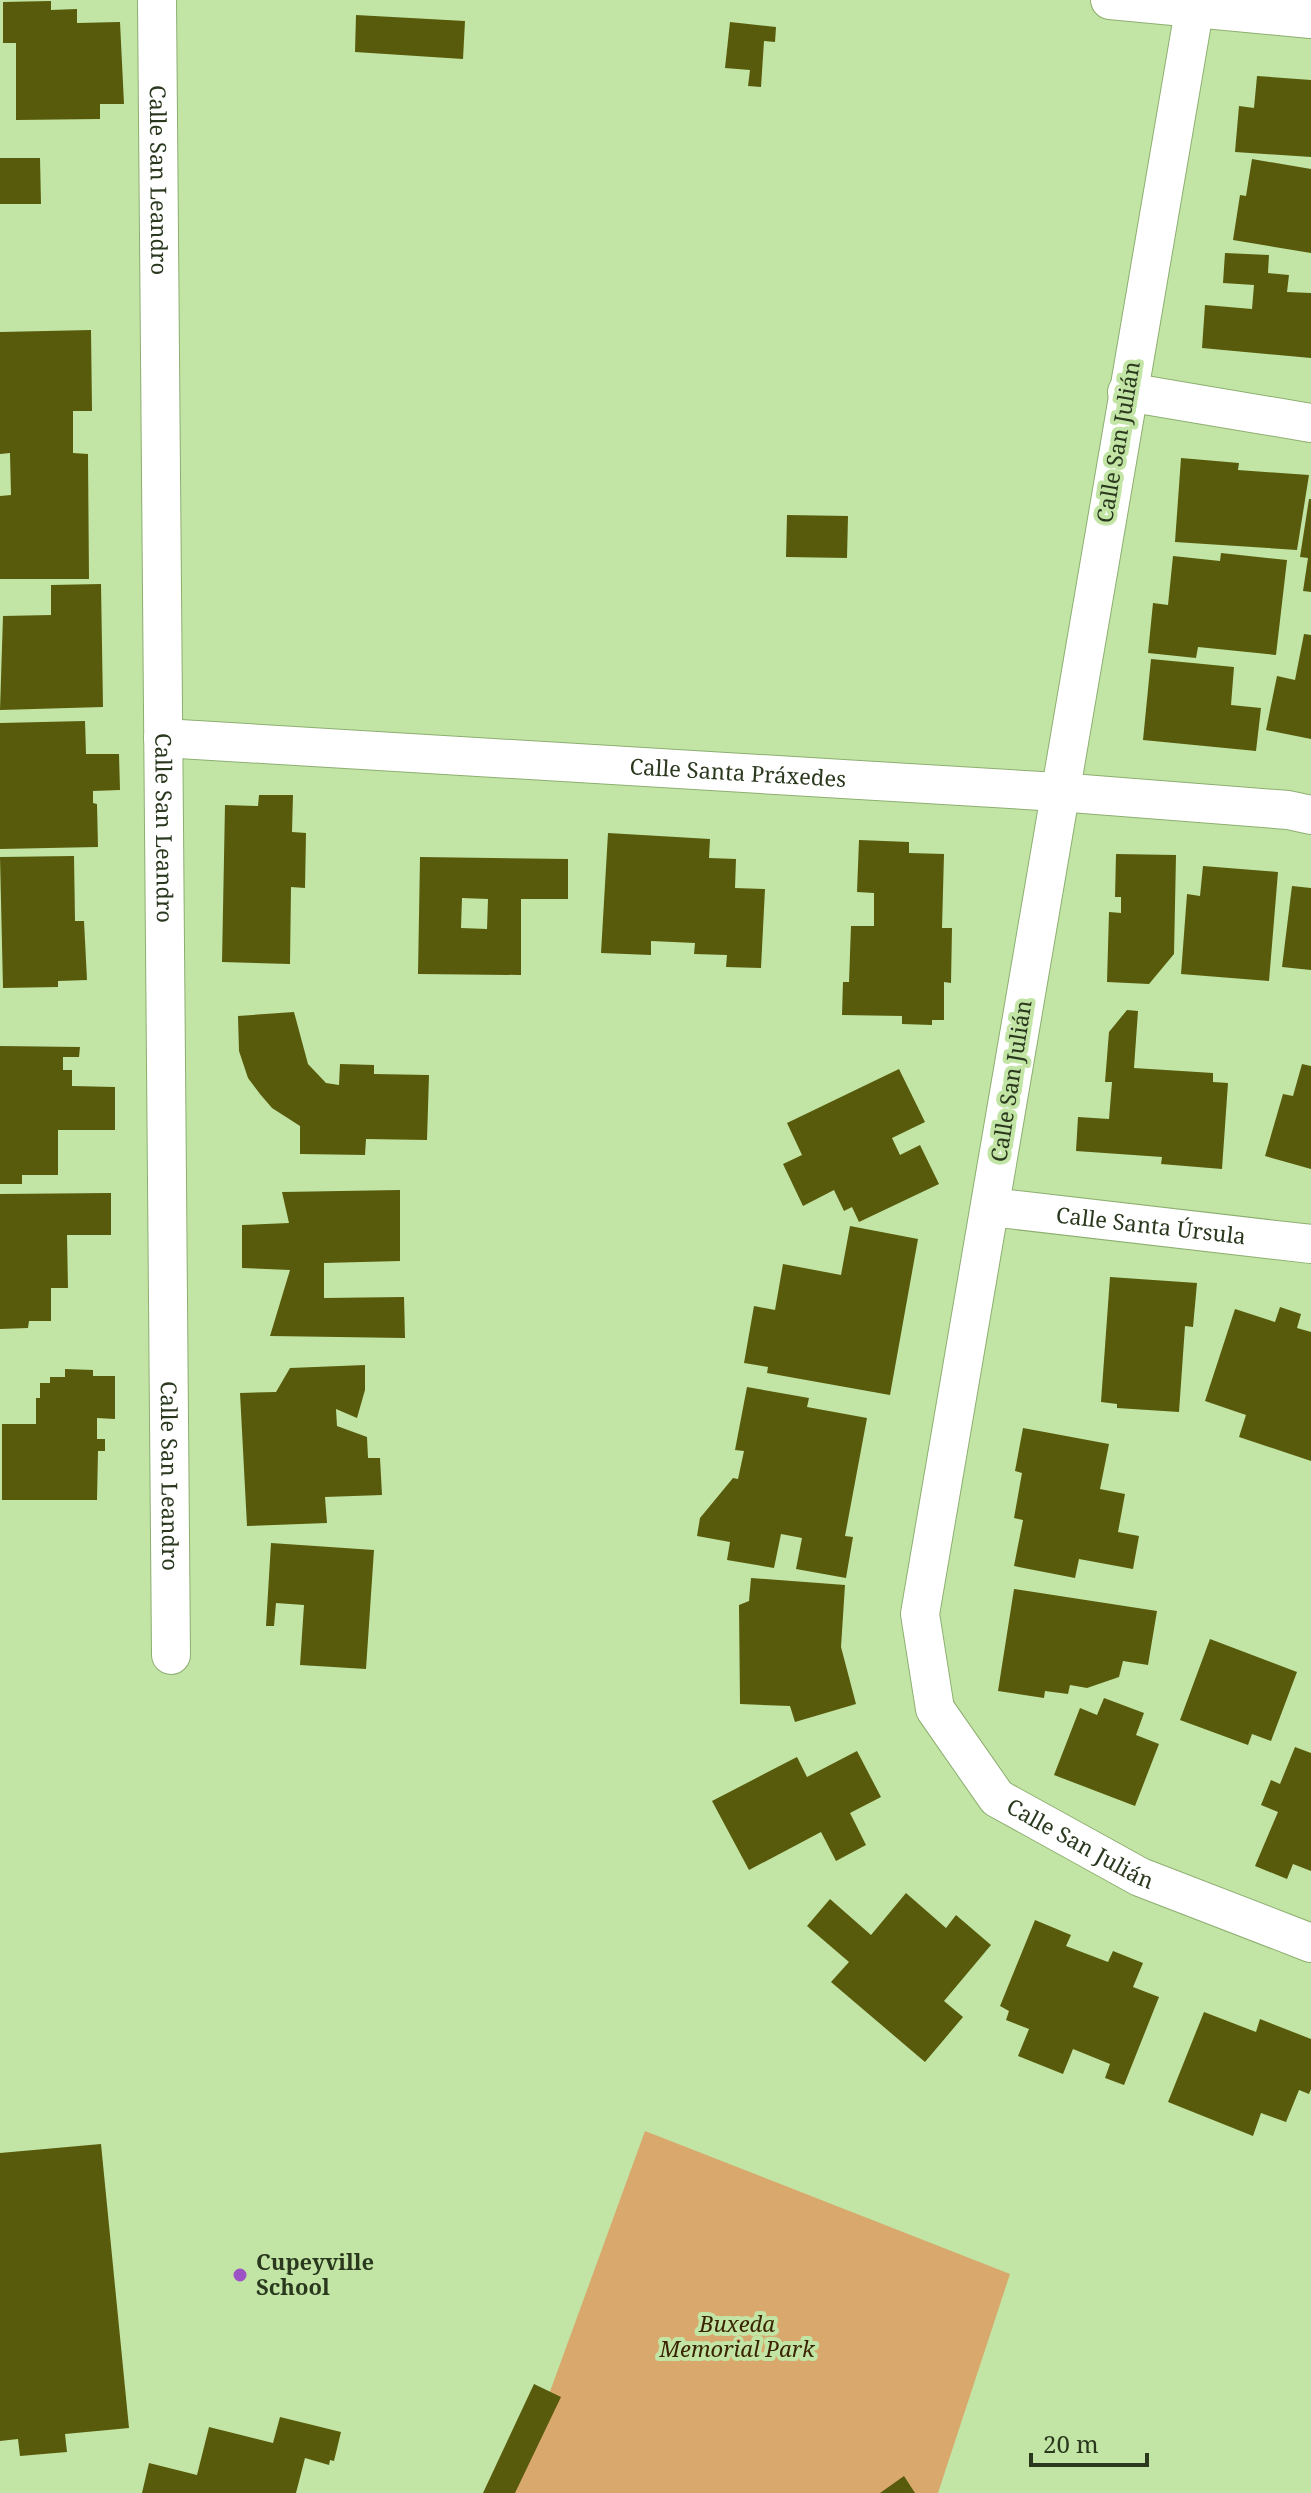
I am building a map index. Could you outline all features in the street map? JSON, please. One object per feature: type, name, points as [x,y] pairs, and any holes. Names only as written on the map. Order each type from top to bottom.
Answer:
[{"type":"street","name":"Calle San Leandro","points":[[157,0],[171,1655]]},
{"type":"street","points":[[1110,0],[1195,5],[1311,19]]},
{"type":"street","name":"Calle San Julián","points":[[1195,5],[1058,792],[920,1614],[935,1709],[997,1798],[1140,1877],[1311,1943]]},
{"type":"street","points":[[1127,392],[1311,423]]},
{"type":"street","name":"Calle Santa Práxedes","points":[[163,738],[1058,792],[1288,810],[1311,815]]},
{"type":"street","name":"Calle Santa Úrsula","points":[[990,1207],[1311,1244]]},
{"type":"green space","name":"Buxeda Memorial Park","points":[[645,2131],[1010,2274],[938,2493],[513,2493]]},
{"type":"building","points":[[51,1],[51,10],[77,9],[77,23],[120,22],[124,104],[100,104],[100,119],[16,120],[16,43],[3,43],[3,2]]},
{"type":"building","points":[[356,15],[465,21],[463,59],[355,52]]},
{"type":"building","points":[[730,22],[776,27],[775,42],[764,41],[761,87],[748,86],[750,70],[725,68]]},
{"type":"building","points":[[1257,76],[1311,80],[1311,157],[1235,152],[1239,106],[1254,108]]},
{"type":"building","points":[[0,158],[40,158],[41,204],[0,204]]},
{"type":"building","points":[[1252,159],[1311,169],[1311,253],[1233,240],[1240,195],[1246,196]]},
{"type":"building","points":[[1225,253],[1269,255],[1268,273],[1289,275],[1287,292],[1311,293],[1311,358],[1202,348],[1205,305],[1252,309],[1254,285],[1223,283]]},
{"type":"building","points":[[91,330],[92,411],[73,411],[73,453],[88,454],[89,579],[0,579],[0,496],[11,495],[10,453],[0,454],[0,332]]},
{"type":"building","points":[[1181,458],[1239,463],[1238,470],[1309,475],[1297,550],[1175,542]]},
{"type":"building","points":[[1309,499],[1311,592],[1303,591],[1308,558],[1300,557]]},
{"type":"building","points":[[787,515],[848,516],[847,558],[786,557]]},
{"type":"building","points":[[1221,553],[1287,560],[1276,655],[1198,647],[1196,658],[1148,653],[1153,603],[1168,605],[1173,556],[1220,561]]},
{"type":"building","points":[[101,584],[103,707],[0,710],[3,616],[51,615],[51,585]]},
{"type":"building","points":[[1304,634],[1311,635],[1311,739],[1266,730],[1277,676],[1295,680]]},
{"type":"building","points":[[1151,659],[1234,667],[1231,705],[1261,708],[1256,751],[1143,740]]},
{"type":"building","points":[[85,721],[86,754],[119,754],[120,790],[93,791],[93,803],[97,804],[98,847],[0,849],[0,723]]},
{"type":"building","points":[[259,795],[293,795],[292,832],[306,833],[305,888],[291,887],[290,964],[222,962],[225,805],[258,806]]},
{"type":"building","points":[[608,833],[710,839],[709,858],[736,859],[735,888],[765,889],[761,968],[726,967],[727,955],[694,954],[695,943],[651,941],[651,955],[601,953]]},
{"type":"building","points":[[859,840],[909,842],[909,853],[944,854],[942,928],[952,928],[951,983],[944,982],[944,1020],[932,1020],[932,1025],[902,1024],[902,1016],[842,1015],[843,982],[849,982],[851,926],[874,926],[874,893],[857,892]]},
{"type":"building","points":[[1116,854],[1176,855],[1174,954],[1149,984],[1107,982],[1109,912],[1121,913],[1121,897],[1115,897]]},
{"type":"building","points":[[74,856],[75,921],[84,921],[87,980],[58,981],[58,987],[3,988],[0,857]]},
{"type":"building","points":[[420,857],[568,859],[568,899],[521,899],[521,975],[418,974]],"holes":[[[462,898],[488,899],[487,929],[461,928]]]},
{"type":"building","points":[[1203,866],[1278,872],[1269,981],[1181,974],[1187,894],[1200,896]]},
{"type":"building","points":[[1292,886],[1311,888],[1311,970],[1282,967]]},
{"type":"building","points":[[1127,1010],[1138,1011],[1134,1068],[1213,1073],[1213,1082],[1228,1083],[1222,1169],[1161,1164],[1162,1157],[1076,1151],[1078,1117],[1109,1119],[1112,1082],[1105,1082],[1109,1032]]},
{"type":"building","points":[[294,1012],[308,1064],[326,1083],[339,1085],[340,1064],[374,1065],[374,1074],[429,1075],[427,1140],[366,1139],[365,1155],[300,1154],[300,1126],[272,1108],[260,1094],[248,1078],[239,1051],[238,1016]]},
{"type":"building","points":[[0,1046],[80,1047],[79,1057],[63,1057],[63,1070],[72,1070],[72,1086],[115,1087],[115,1130],[58,1130],[58,1175],[22,1175],[22,1184],[0,1184]]},
{"type":"building","points":[[1302,1064],[1311,1066],[1311,1169],[1265,1156],[1283,1094],[1293,1096]]},
{"type":"building","points":[[899,1069],[925,1122],[892,1138],[900,1155],[920,1145],[939,1184],[859,1222],[852,1207],[844,1211],[834,1190],[803,1206],[783,1164],[802,1155],[787,1123]]},
{"type":"building","points":[[400,1190],[400,1261],[324,1263],[324,1298],[404,1297],[405,1338],[270,1336],[290,1270],[242,1268],[242,1225],[289,1223],[282,1192]]},
{"type":"building","points":[[111,1193],[111,1235],[67,1235],[68,1288],[51,1288],[51,1321],[29,1321],[28,1328],[0,1329],[0,1194]]},
{"type":"building","points":[[850,1226],[918,1239],[890,1395],[767,1373],[768,1367],[744,1363],[754,1306],[775,1310],[783,1264],[841,1275]]},
{"type":"building","points":[[1110,1277],[1197,1283],[1193,1327],[1185,1326],[1179,1412],[1117,1408],[1117,1404],[1101,1402]]},
{"type":"building","points":[[1280,1307],[1301,1314],[1297,1328],[1311,1332],[1311,1461],[1239,1437],[1246,1415],[1205,1401],[1235,1309],[1275,1322]]},
{"type":"building","points":[[365,1365],[365,1390],[357,1418],[336,1409],[337,1426],[367,1437],[368,1458],[380,1458],[382,1495],[325,1497],[327,1523],[247,1526],[240,1393],[276,1392],[290,1368]]},
{"type":"building","points":[[65,1369],[93,1370],[93,1376],[115,1376],[115,1419],[97,1418],[97,1439],[105,1439],[105,1451],[98,1451],[97,1500],[2,1500],[2,1424],[36,1424],[36,1398],[40,1398],[40,1383],[50,1383],[50,1377],[65,1377]]},
{"type":"building","points":[[747,1387],[809,1398],[807,1407],[867,1418],[845,1536],[853,1537],[846,1578],[796,1569],[802,1538],[781,1534],[774,1568],[727,1560],[730,1542],[697,1536],[700,1518],[733,1478],[738,1479],[744,1451],[735,1450]]},
{"type":"building","points":[[1023,1428],[1109,1444],[1100,1489],[1125,1494],[1118,1532],[1139,1536],[1133,1569],[1079,1559],[1075,1578],[1014,1566],[1023,1520],[1014,1518],[1022,1473],[1015,1471]]},
{"type":"building","points":[[271,1543],[374,1550],[366,1669],[300,1665],[304,1605],[276,1603],[274,1626],[266,1626]]},
{"type":"building","points":[[751,1578],[845,1585],[841,1647],[856,1704],[795,1722],[790,1706],[740,1704],[739,1605],[749,1601]]},
{"type":"building","points":[[1014,1589],[1157,1611],[1148,1665],[1123,1661],[1119,1677],[1087,1688],[1070,1685],[1068,1694],[1045,1691],[1044,1698],[998,1691]]},
{"type":"building","points":[[1210,1639],[1297,1672],[1271,1741],[1252,1734],[1248,1745],[1180,1720]]},
{"type":"building","points":[[1104,1698],[1144,1713],[1136,1735],[1159,1744],[1135,1806],[1054,1775],[1080,1708],[1097,1715]]},
{"type":"building","points":[[1295,1747],[1311,1753],[1311,1871],[1293,1864],[1287,1879],[1255,1866],[1278,1812],[1261,1805],[1271,1780],[1280,1784]]},
{"type":"building","points":[[857,1751],[881,1797],[850,1813],[866,1845],[836,1861],[821,1832],[749,1870],[712,1801],[797,1757],[807,1777]]},
{"type":"building","points":[[906,1893],[946,1928],[956,1915],[991,1945],[944,2001],[963,2017],[925,2062],[831,1982],[849,1962],[807,1926],[830,1899],[871,1935]]},
{"type":"building","points":[[1035,1920],[1071,1935],[1066,1946],[1108,1962],[1113,1951],[1143,1963],[1133,1987],[1159,1997],[1124,2085],[1105,2078],[1110,2064],[1073,2049],[1063,2074],[1018,2056],[1029,2029],[1006,2020],[1009,2011],[1000,2006]]},
{"type":"building","points":[[1204,2012],[1256,2032],[1260,2019],[1311,2039],[1311,2089],[1309,2094],[1299,2090],[1286,2122],[1261,2113],[1253,2136],[1168,2102]]},
{"type":"building","points":[[101,2144],[129,2428],[65,2434],[67,2452],[20,2456],[18,2439],[0,2441],[0,2153]]},
{"type":"building","points":[[534,2384],[561,2397],[515,2493],[483,2493]]},
{"type":"building","points":[[280,2417],[341,2432],[334,2461],[330,2460],[329,2465],[305,2458],[296,2493],[142,2493],[149,2463],[197,2475],[209,2427],[273,2443]]},
{"type":"building","points":[[904,2476],[915,2493],[880,2493]]},
{"type":"place","name":"Cupeyville School","points":[[240,2275]]}]
